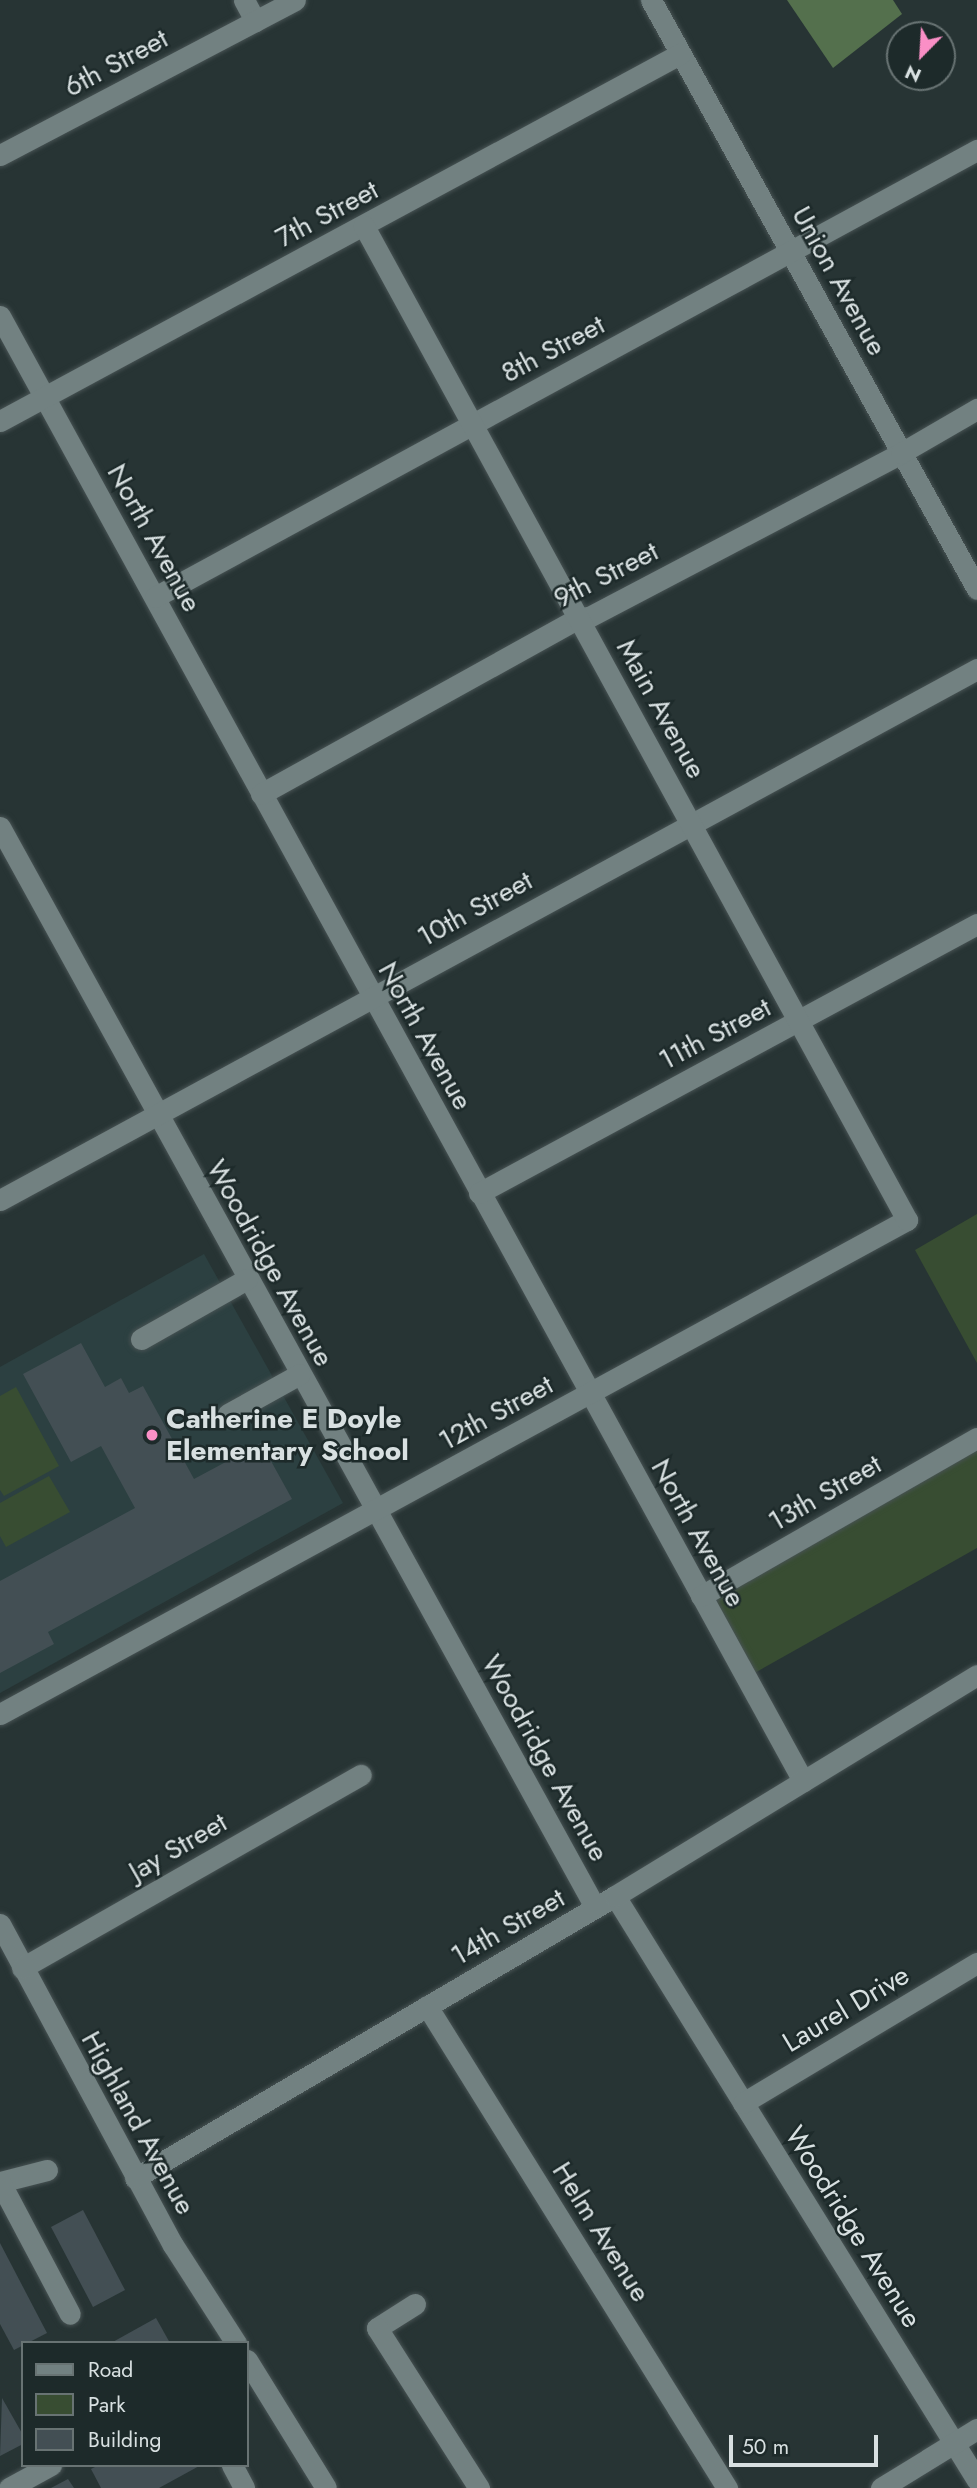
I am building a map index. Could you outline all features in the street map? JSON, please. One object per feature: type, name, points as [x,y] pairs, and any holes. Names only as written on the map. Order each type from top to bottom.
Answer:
[{"type":"street","points":[[244,0],[255,21]]},
{"type":"street","name":"6th Street","points":[[0,155],[295,0]]},
{"type":"street","name":"Union Avenue","points":[[651,0],[977,589]]},
{"type":"street","name":"7th Street","points":[[0,421],[680,54]]},
{"type":"street","name":"8th Street","points":[[155,597],[472,423],[793,253],[977,150]]},
{"type":"street","name":"Main Avenue","points":[[364,226],[907,1220]]},
{"type":"street","name":"North Avenue","points":[[0,316],[803,1781]]},
{"type":"street","name":"9th Street","points":[[261,794],[579,618],[589,617],[901,453],[977,409]]},
{"type":"street","name":"10th Street","points":[[0,1200],[977,668]]},
{"type":"street","name":"Woodridge Avenue","points":[[0,827],[156,1115],[596,1907]]},
{"type":"street","name":"11th Street","points":[[479,1193],[977,924]]},
{"type":"street","name":"12th Street","points":[[0,1714],[907,1220]]},
{"type":"street","points":[[141,1339],[247,1279]]},
{"type":"street","points":[[228,1414],[300,1374]]},
{"type":"street","name":"13th Street","points":[[701,1596],[977,1438]]},
{"type":"street","name":"14th Street","points":[[135,2178],[615,1896],[977,1675]]},
{"type":"street","name":"Jay Street","points":[[22,1968],[361,1775]]},
{"type":"street","name":"Woodridge Avenue","points":[[615,1896],[977,2480]]},
{"type":"street","name":"Highland Avenue","points":[[0,1924],[135,2178],[173,2245],[235,2341]]},
{"type":"street","name":"Laurel Drive","points":[[743,2103],[977,1963]]},
{"type":"street","name":"Helm Avenue","points":[[427,2006],[727,2488]]},
{"type":"street","points":[[47,2170],[0,2182],[70,2314]]},
{"type":"street","points":[[415,2304],[377,2328],[479,2488]]},
{"type":"street","points":[[248,2362],[326,2488]]},
{"type":"street","points":[[881,2488],[977,2429]]},
{"type":"street","points":[[9,2488],[47,2467]]},
{"type":"street","points":[[233,2467],[244,2488]]},
{"type":"shaded area","name":"Catherine E Doyle Elementary School","points":[[204,1254],[343,1503],[0,1693],[0,1367]]},
{"type":"green space","points":[[787,0],[893,0],[902,14],[893,21],[886,21],[886,27],[833,68]]},
{"type":"green space","points":[[977,1214],[977,1363],[915,1250]]},
{"type":"green space","points":[[16,1387],[59,1466],[4,1496],[0,1490],[0,1396]]},
{"type":"green space","points":[[977,1443],[977,1548],[742,1680],[694,1594]]},
{"type":"green space","points":[[49,1476],[70,1512],[6,1547],[0,1536],[0,1503]]},
{"type":"building","points":[[81,1343],[105,1387],[121,1378],[129,1393],[143,1386],[194,1479],[261,1443],[292,1499],[48,1632],[54,1644],[0,1673],[0,1581],[135,1508],[101,1446],[71,1462],[23,1374]]},
{"type":"building","points":[[83,2210],[125,2290],[93,2307],[51,2227]]},
{"type":"building","points":[[0,2243],[47,2333],[31,2341],[21,2341],[21,2346],[14,2350],[0,2324]]},
{"type":"building","points":[[156,2318],[169,2341],[115,2341]]},
{"type":"building","points":[[2,2398],[21,2431],[21,2445],[0,2456]]},
{"type":"building","points":[[197,2467],[159,2488],[101,2488],[91,2469]]},
{"type":"building","points":[[68,2479],[74,2488],[51,2488]]},
{"type":"place","name":"Catherine E Doyle Elementary School","points":[[152,1435]]}]
